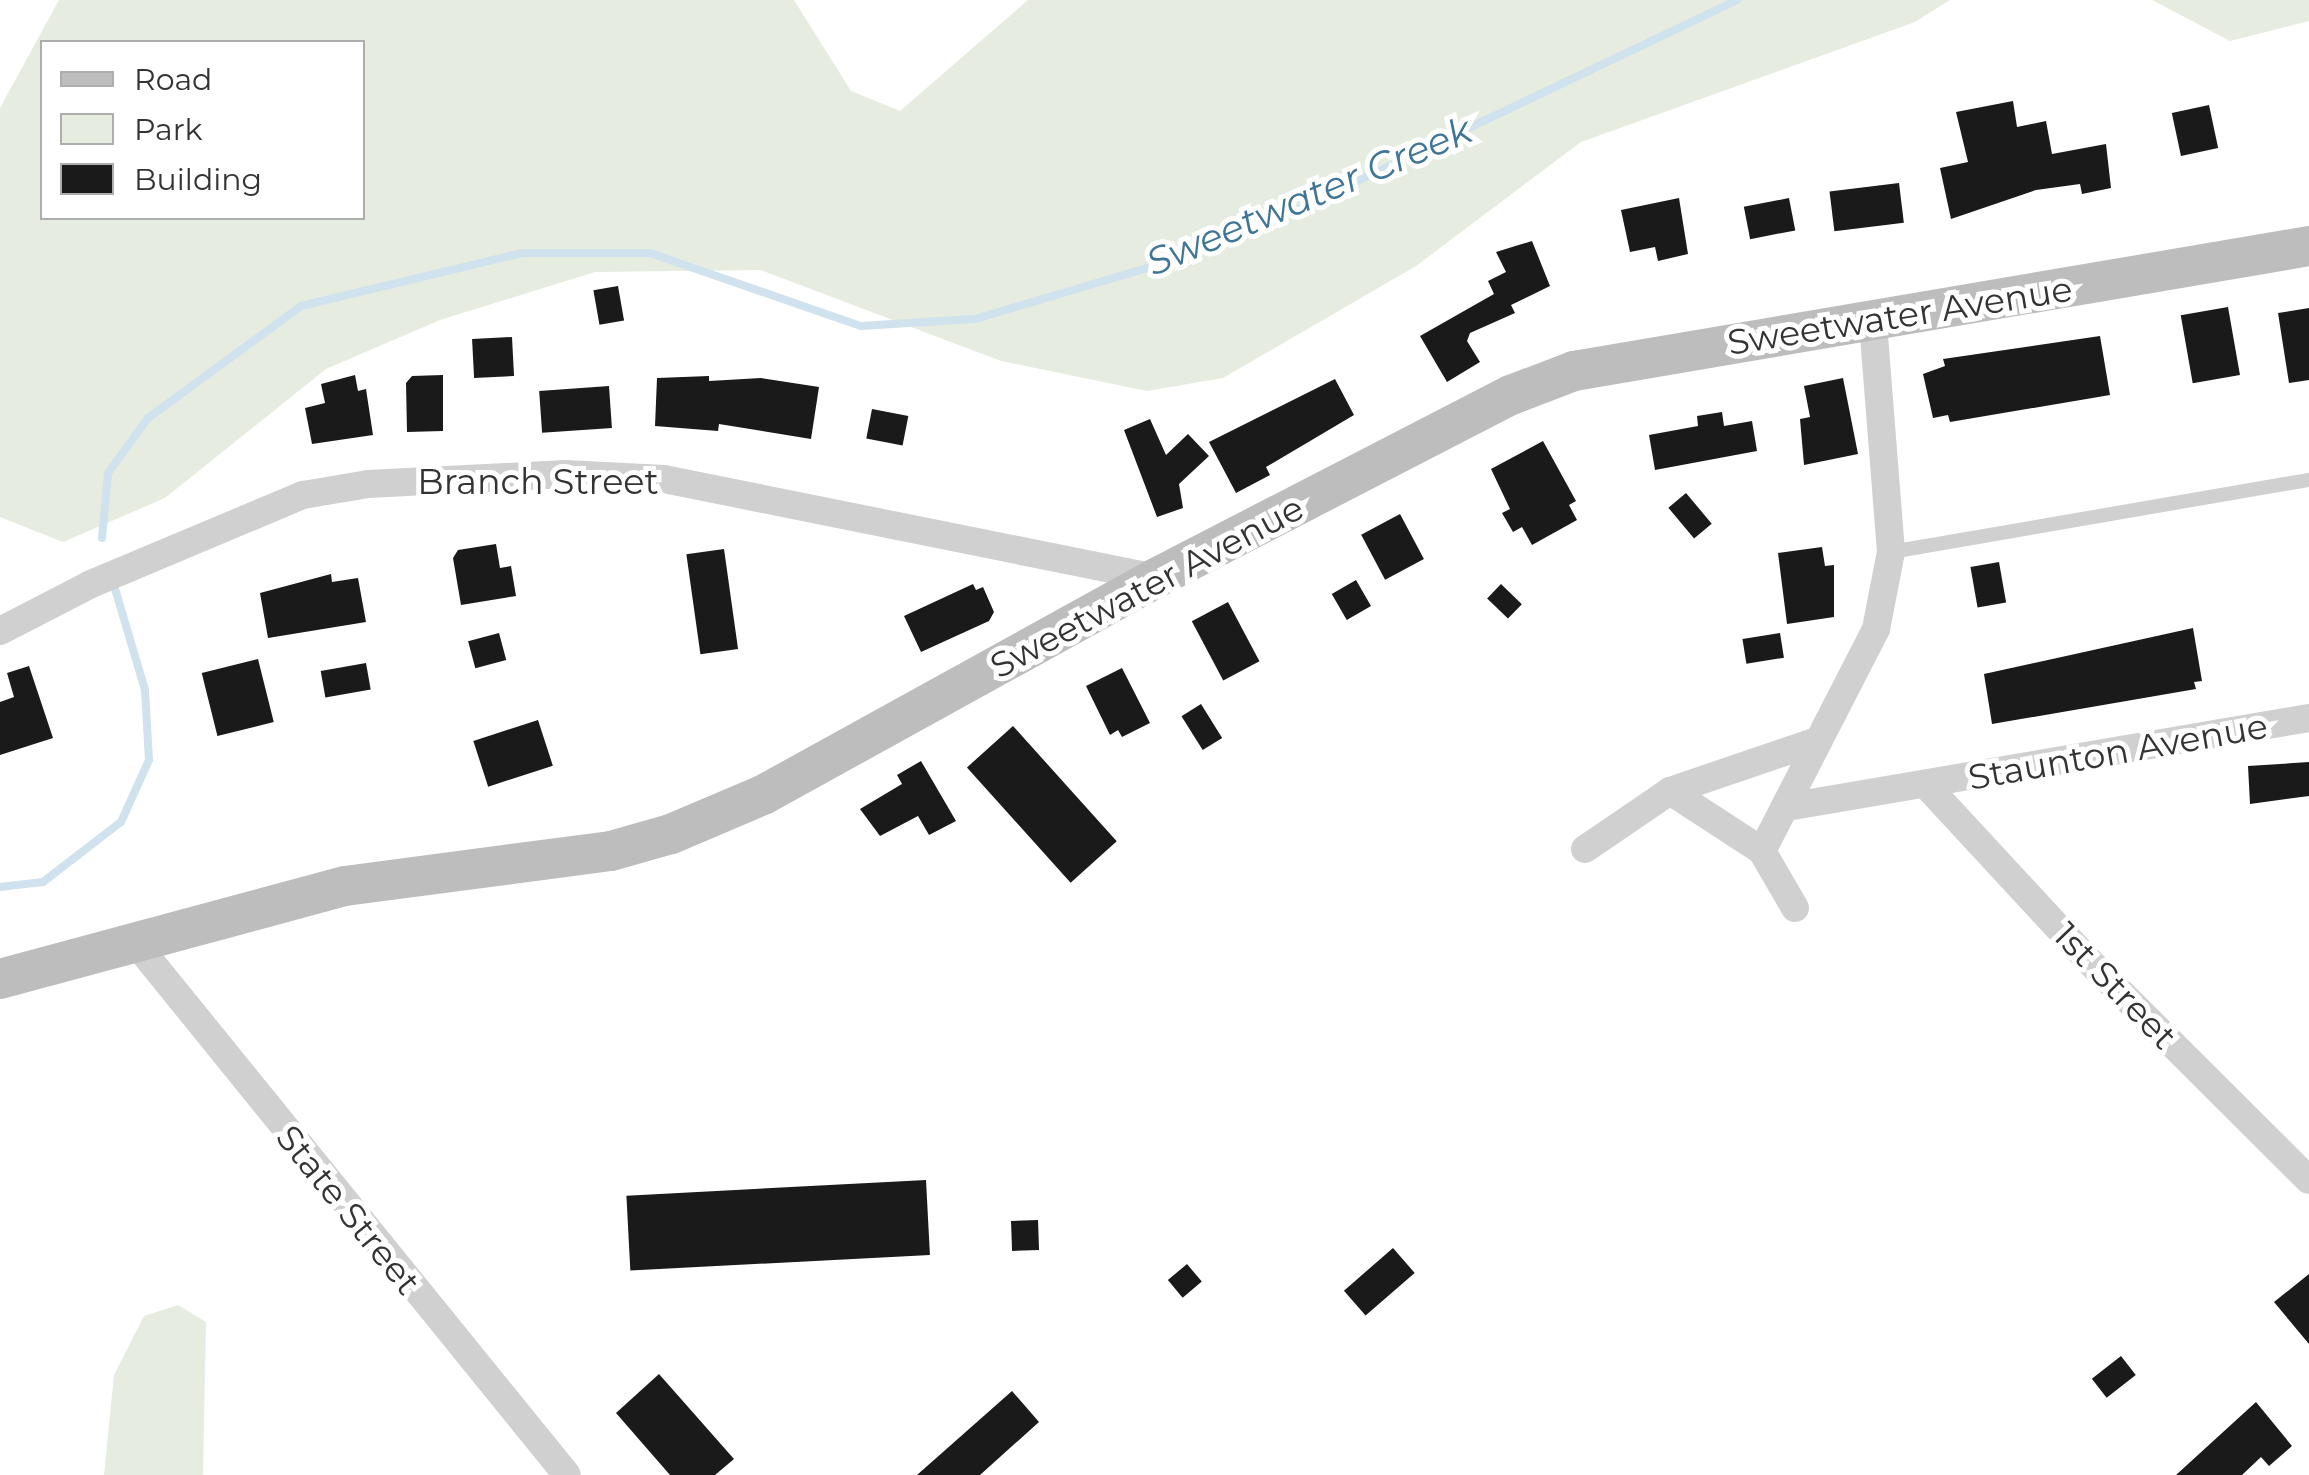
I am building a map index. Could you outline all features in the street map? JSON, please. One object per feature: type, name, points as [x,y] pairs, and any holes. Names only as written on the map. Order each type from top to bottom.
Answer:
[{"type":"street","name":"Sweetwater Avenue","points":[[0,979],[346,886],[611,851],[671,834],[763,795],[1156,578],[1542,382],[1608,362],[1874,322],[2309,246]]},
{"type":"street","points":[[1762,851],[1788,807],[1814,742],[1876,629],[1891,552],[1874,322]]},
{"type":"street","name":"Branch Street","points":[[0,630],[91,584],[303,495],[368,484],[565,474],[664,479],[1156,578]]},
{"type":"street","name":"Staunton Avenue","points":[[1788,807],[2309,718]]},
{"type":"street","points":[[1585,849],[1670,790],[1814,742]]},
{"type":"street","name":"1st Street","points":[[1926,786],[2087,959],[2309,1181]]},
{"type":"street","points":[[1670,790],[1762,851],[1795,908]]},
{"type":"street","name":"State Street","points":[[134,941],[567,1475]]},
{"type":"lane","points":[[1891,552],[2309,480]]},
{"type":"green space","points":[[59,0],[794,0],[851,91],[900,111],[1028,0],[1950,0],[1915,22],[1581,142],[1416,266],[1223,378],[1147,391],[1001,361],[761,270],[595,272],[440,320],[326,369],[165,498],[63,542],[0,517],[0,108]]},
{"type":"green space","points":[[2152,0],[2309,0],[2309,21],[2230,41]]},
{"type":"green space","points":[[178,1305],[206,1322],[203,1475],[104,1475],[114,1375],[144,1316]]},
{"type":"building","points":[[2013,101],[2017,127],[2046,121],[2052,154],[2106,144],[2111,188],[2082,194],[2080,184],[2036,190],[1951,219],[1940,168],[1968,162],[1956,112]]},
{"type":"building","points":[[2209,105],[2218,148],[2181,156],[2172,113]]},
{"type":"building","points":[[1899,183],[1904,223],[1834,231],[1830,192]]},
{"type":"building","points":[[1679,198],[1688,254],[1658,261],[1655,247],[1630,252],[1621,210]]},
{"type":"building","points":[[1789,198],[1795,230],[1750,239],[1744,207]]},
{"type":"building","points":[[1532,241],[1550,286],[1511,305],[1515,313],[1470,333],[1467,341],[1480,362],[1447,382],[1420,336],[1494,294],[1488,281],[1506,272],[1496,252]]},
{"type":"building","points":[[618,286],[624,320],[599,325],[593,290]]},
{"type":"building","points":[[2228,307],[2240,375],[2193,383],[2181,315]]},
{"type":"building","points":[[2309,308],[2309,380],[2289,383],[2278,313]]},
{"type":"building","points":[[2100,336],[2110,395],[1950,422],[1948,415],[1933,418],[1923,374],[1945,366],[1943,359]]},
{"type":"building","points":[[512,337],[514,376],[474,378],[472,339]]},
{"type":"building","points":[[355,375],[358,391],[366,389],[373,435],[312,444],[305,408],[325,403],[321,384]]},
{"type":"building","points":[[443,375],[443,431],[407,432],[406,383],[412,376]]},
{"type":"building","points":[[709,376],[709,381],[761,378],[819,387],[811,439],[719,424],[718,431],[655,426],[657,378]]},
{"type":"building","points":[[1843,378],[1858,454],[1804,465],[1800,419],[1810,417],[1804,386]]},
{"type":"building","points":[[1335,379],[1354,415],[1266,467],[1270,475],[1236,493],[1209,442]]},
{"type":"building","points":[[609,386],[612,428],[542,433],[539,391]]},
{"type":"building","points":[[872,409],[908,416],[903,446],[866,438]]},
{"type":"building","points":[[1722,412],[1724,426],[1752,421],[1757,451],[1655,470],[1649,435],[1698,426],[1697,416]]},
{"type":"building","points":[[1150,419],[1166,455],[1188,434],[1209,456],[1179,484],[1183,508],[1157,517],[1124,430]]},
{"type":"building","points":[[1543,441],[1576,501],[1569,505],[1577,520],[1532,545],[1522,527],[1513,532],[1502,513],[1510,509],[1491,469]]},
{"type":"building","points":[[1686,493],[1712,524],[1694,538],[1668,508]]},
{"type":"building","points":[[1400,514],[1424,559],[1385,580],[1361,535]]},
{"type":"building","points":[[496,544],[500,568],[511,566],[516,596],[461,605],[453,558],[458,550]]},
{"type":"building","points":[[1822,547],[1825,566],[1834,565],[1834,617],[1787,624],[1778,553]]},
{"type":"building","points":[[724,549],[738,649],[700,654],[686,554]]},
{"type":"building","points":[[1999,562],[2006,602],[1978,607],[1970,567]]},
{"type":"building","points":[[331,574],[332,582],[358,578],[366,622],[268,638],[260,593]]},
{"type":"building","points":[[1356,580],[1371,606],[1347,620],[1332,594]]},
{"type":"building","points":[[973,584],[976,590],[983,587],[994,612],[989,621],[921,652],[904,616]]},
{"type":"building","points":[[1501,584],[1522,604],[1508,619],[1487,598]]},
{"type":"building","points":[[1228,602],[1259,661],[1223,680],[1192,621]]},
{"type":"building","points":[[2193,628],[2202,681],[2194,682],[2196,689],[1992,724],[1984,674]]},
{"type":"building","points":[[499,633],[506,660],[475,668],[468,641]]},
{"type":"building","points":[[1780,633],[1784,658],[1746,664],[1742,639]]},
{"type":"building","points":[[258,659],[274,722],[217,736],[202,673]]},
{"type":"building","points":[[366,663],[371,690],[325,698],[321,671]]},
{"type":"building","points":[[29,666],[53,738],[0,755],[0,702],[14,697],[7,673]]},
{"type":"building","points":[[1122,668],[1150,723],[1122,737],[1118,730],[1110,735],[1086,686]]},
{"type":"building","points":[[1201,704],[1222,738],[1203,750],[1181,716]]},
{"type":"building","points":[[538,720],[553,766],[488,787],[473,741]]},
{"type":"building","points":[[1013,726],[1117,841],[1071,883],[967,767]]},
{"type":"building","points":[[921,761],[956,821],[929,835],[918,816],[880,836],[860,809],[902,784],[897,775]]},
{"type":"building","points":[[2309,762],[2309,796],[2250,804],[2248,766]]},
{"type":"building","points":[[926,1180],[930,1255],[630,1271],[626,1196]]},
{"type":"building","points":[[1038,1220],[1039,1250],[1012,1251],[1011,1221]]},
{"type":"building","points":[[1393,1248],[1415,1273],[1366,1316],[1344,1291]]},
{"type":"building","points":[[1187,1264],[1202,1282],[1183,1298],[1168,1280]]},
{"type":"building","points":[[2309,1274],[2309,1344],[2274,1302]]},
{"type":"building","points":[[2121,1356],[2136,1375],[2107,1398],[2092,1379]]},
{"type":"building","points":[[659,1374],[734,1459],[715,1475],[670,1475],[616,1413]]},
{"type":"building","points":[[1012,1391],[1039,1422],[980,1475],[917,1475]]},
{"type":"building","points":[[2256,1402],[2292,1446],[2269,1466],[2261,1457],[2242,1475],[2176,1475]]},
{"type":"waterway","name":"Sweetwater Creek","points":[[102,538],[108,473],[148,418],[301,306],[521,253],[650,253],[861,326],[975,319],[1147,268],[1297,210],[1738,0]]},
{"type":"waterway","name":"Sweetwater Creek","points":[[0,887],[43,882],[121,822],[149,760],[145,690],[113,582]]}]
